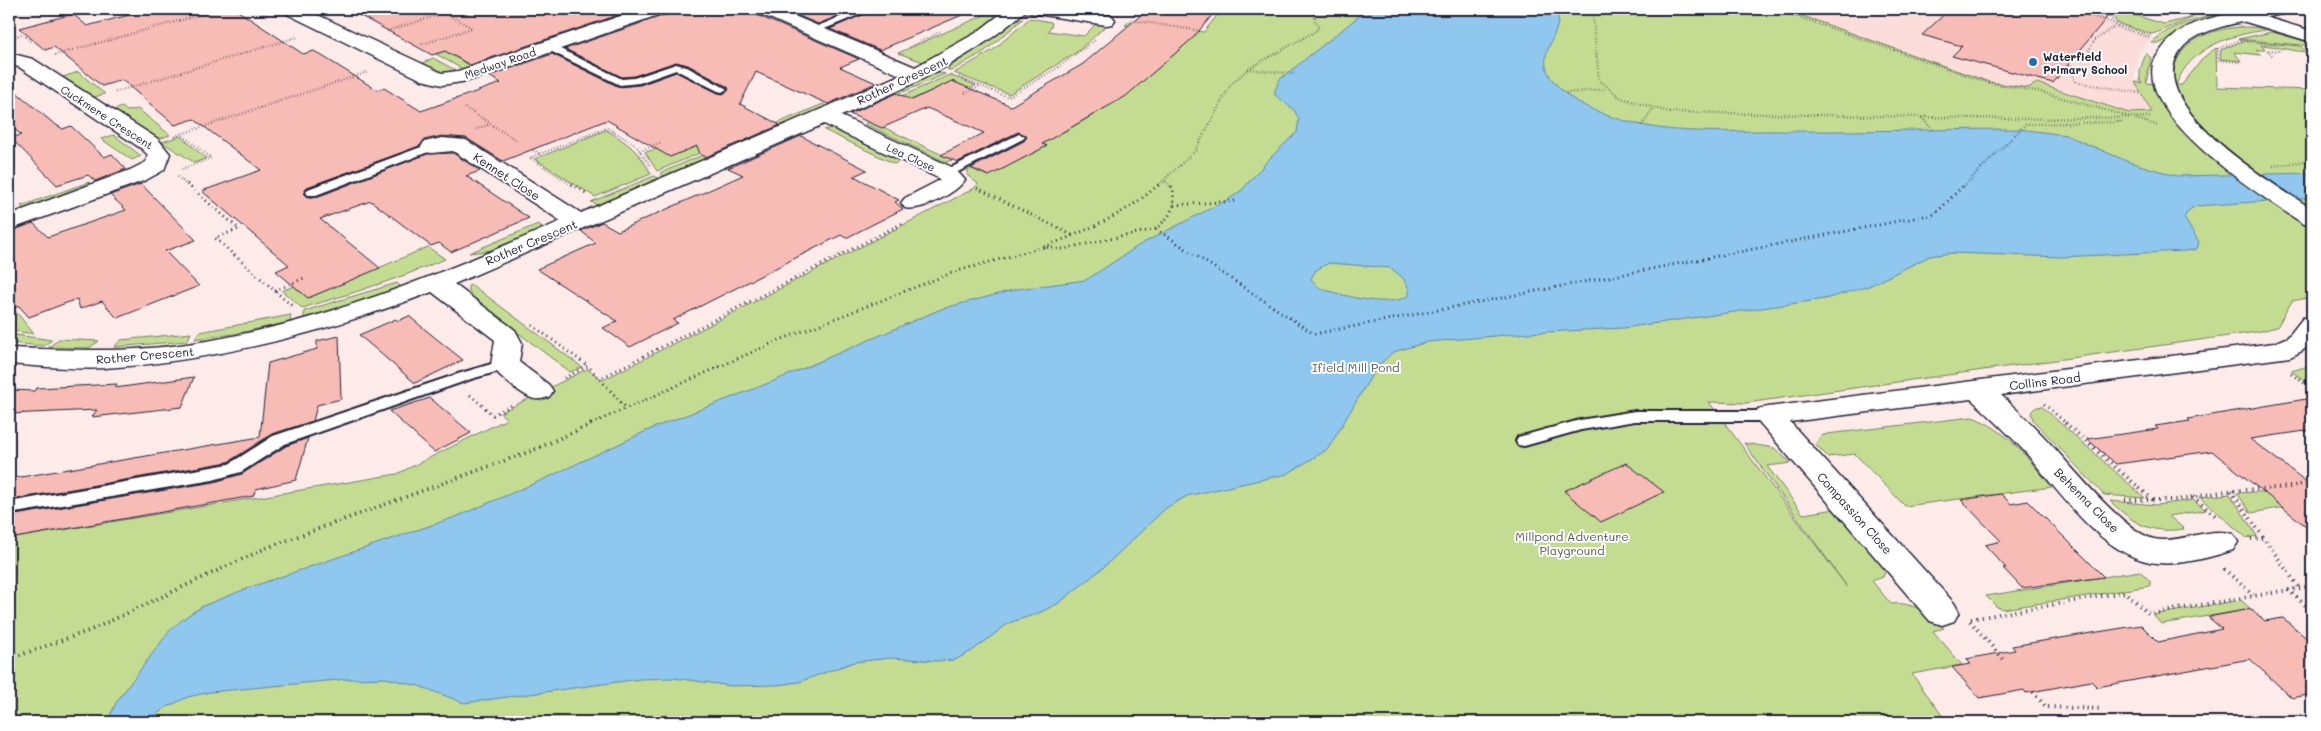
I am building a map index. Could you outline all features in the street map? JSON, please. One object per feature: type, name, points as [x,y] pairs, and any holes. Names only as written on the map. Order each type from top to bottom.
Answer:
[{"type":"street","name":"Medway Road","points":[[290,9],[435,78],[461,76],[658,9]]},
{"type":"street","points":[[764,9],[916,75]]},
{"type":"street","name":"Rother Crescent","points":[[9,356],[75,360],[143,357],[215,347],[298,329],[367,308],[435,282],[571,217],[669,182],[916,75],[981,38],[1018,9]]},
{"type":"street","points":[[1031,9],[1106,20]]},
{"type":"street","points":[[2280,9],[2245,16],[2190,35],[2171,48],[2163,59],[2160,80],[2166,97],[2178,114],[2205,141],[2238,167],[2308,216]]},
{"type":"street","points":[[2245,16],[2280,29],[2312,37]]},
{"type":"street","name":"Cuckmere Crescent","points":[[9,223],[123,182],[149,170],[159,159],[156,148],[17,61]]},
{"type":"street","name":"Lea Close","points":[[824,116],[950,176],[944,188],[912,211]]},
{"type":"street","name":"Kennet Close","points":[[432,147],[442,144],[458,145],[571,217]]},
{"type":"street","points":[[435,282],[510,340],[504,358],[505,365],[539,391]]},
{"type":"street","name":"Collins Road","points":[[1768,416],[2280,351],[2298,343],[2312,324]]},
{"type":"street","name":"Behenna Close","points":[[1978,390],[2036,445],[2083,498],[2127,539],[2149,550],[2158,551],[2234,541]]},
{"type":"street","name":"Compassion Close","points":[[1768,416],[1942,612]]},
{"type":"lane","points":[[813,30],[868,9]]},
{"type":"lane","points":[[548,46],[620,82],[635,81],[676,68],[683,69],[722,88]]},
{"type":"lane","points":[[950,176],[1019,137]]},
{"type":"lane","points":[[312,192],[432,147]]},
{"type":"lane","points":[[9,508],[213,474],[235,468],[279,440],[466,376],[505,365]]},
{"type":"lane","points":[[1524,441],[1580,425],[1635,416],[1768,416]]},
{"type":"path","points":[[17,61],[221,9]]},
{"type":"path","points":[[9,659],[91,630],[266,548],[531,451],[775,342],[954,272],[1043,247],[1125,213],[1139,204],[1195,150],[1227,90],[1248,68],[1316,31],[1319,26],[1314,21],[1312,9]]},
{"type":"path","points":[[1592,9],[1599,80],[1606,89],[1625,101],[1653,109],[1694,114],[1921,118],[2135,119],[2153,116]]},
{"type":"path","points":[[1758,9],[1790,14],[1986,82],[2041,92],[2205,141]]},
{"type":"path","points":[[2070,9],[2155,37],[2153,39]]},
{"type":"path","points":[[2106,9],[2114,23]]},
{"type":"path","points":[[381,32],[444,13],[472,28],[416,46]]},
{"type":"path","points":[[1106,20],[1114,21],[1117,18],[1202,30]]},
{"type":"path","points":[[2140,86],[2144,94],[2075,82],[2068,58],[2083,60],[2087,47],[2098,35],[2115,26],[2153,39]]},
{"type":"path","points":[[2211,48],[2243,35],[2280,29]]},
{"type":"path","points":[[450,35],[456,38]]},
{"type":"path","points":[[83,102],[302,36]]},
{"type":"path","points":[[2149,44],[2153,39]]},
{"type":"path","points":[[2240,62],[2218,60],[2218,49],[2240,40],[2249,41]]},
{"type":"path","points":[[1248,68],[1295,74]]},
{"type":"path","points":[[150,144],[371,71]]},
{"type":"path","points":[[965,93],[981,86]]},
{"type":"path","points":[[1566,93],[1606,89]]},
{"type":"path","points":[[465,108],[490,124]]},
{"type":"path","points":[[1642,125],[1653,109]]},
{"type":"path","points":[[1921,118],[1933,130]]},
{"type":"path","points":[[1156,229],[1314,334],[1935,214],[2026,124],[2121,122],[2121,119]]},
{"type":"path","points":[[540,154],[607,128],[625,138],[640,151],[655,174],[669,182]]},
{"type":"path","points":[[640,151],[660,143]]},
{"type":"path","points":[[531,158],[595,199],[571,217]]},
{"type":"path","points":[[173,172],[238,229],[214,238],[298,312],[298,329]]},
{"type":"path","points":[[950,176],[1021,208],[1072,236]]},
{"type":"path","points":[[1043,247],[1063,249],[1156,229],[1168,217],[1174,205],[1173,188],[1164,180]]},
{"type":"path","points":[[1174,205],[1235,201]]},
{"type":"path","points":[[627,409],[616,398],[603,377],[912,211]]},
{"type":"path","points":[[274,291],[304,278]]},
{"type":"path","points":[[2022,384],[2155,501]]},
{"type":"path","points":[[2083,498],[2155,501],[2232,491],[2291,487],[2312,481]]},
{"type":"path","points":[[2232,491],[2299,588]]},
{"type":"path","points":[[2234,541],[2264,538]]},
{"type":"path","points":[[2003,659],[1968,619],[2125,592],[2149,614],[2312,586]]},
{"type":"path","points":[[2288,590],[2312,611]]},
{"type":"path","points":[[2033,692],[2046,707],[2103,709]]},
{"type":"shaded area","name":"Waterfield Primary School","points":[[1775,9],[2065,9],[2152,37],[2139,52],[2134,76],[2135,83],[2152,112],[2129,113],[2037,83],[2028,88],[1989,82],[1803,16]]},
{"type":"green space","points":[[998,9],[1006,11],[975,35],[926,63],[898,53]]},
{"type":"green space","name":"Ifield Mill Pond","points":[[1217,9],[1775,9],[1803,16],[1989,82],[2028,88],[2037,83],[2129,113],[2152,112],[2135,82],[2142,83],[2140,80],[2140,70],[2146,53],[2151,58],[2146,83],[2173,85],[2176,62],[2192,42],[2215,31],[2228,28],[2253,27],[2265,29],[2225,40],[2201,52],[2182,72],[2176,85],[2182,85],[2204,57],[2216,48],[2217,87],[2312,90],[2312,297],[2292,301],[2277,327],[2257,332],[1746,403],[1709,402],[1847,587],[1744,443],[1774,448],[1791,463],[1767,466],[1803,514],[1836,509],[1886,569],[1883,577],[1872,581],[1891,604],[1906,605],[1920,610],[1944,628],[1933,631],[1962,665],[1912,674],[1947,722],[9,722],[9,539],[397,474],[507,419],[500,413],[587,369],[603,380],[973,189],[978,184],[967,175],[969,168],[988,176],[1047,146],[1042,143],[1085,120],[1122,96],[1157,69],[1193,37],[1125,25],[1130,21],[1204,32],[1218,14],[1215,11]]},
{"type":"green space","points":[[2109,9],[2164,24],[2195,17],[2151,34],[2117,23]]},
{"type":"green space","points":[[2239,9],[2253,9],[2192,25],[2161,43],[2151,43],[2181,25],[2204,17]]},
{"type":"green space","points":[[1030,18],[1051,22],[1052,25],[1048,31],[1084,36],[1099,21],[1110,22],[1077,52],[1009,94],[954,73],[993,50]]},
{"type":"green space","points":[[1023,19],[985,51],[951,71],[947,69],[1013,22]]},
{"type":"green space","points":[[577,27],[566,36],[464,70],[436,54],[445,51],[465,63]]},
{"type":"green space","points":[[2272,32],[2312,43],[2312,46],[2238,39]]},
{"type":"green space","points":[[2243,41],[2300,46],[2307,52],[2261,45],[2265,50],[2256,50],[2261,55],[2234,52],[2241,61],[2220,59],[2221,50]]},
{"type":"green space","points":[[433,58],[458,72],[438,73],[419,65]]},
{"type":"green space","points":[[78,72],[105,94],[94,97],[63,77]]},
{"type":"green space","points":[[936,72],[945,74],[855,113],[851,112]]},
{"type":"green space","points":[[949,75],[976,85],[969,89],[952,81],[898,106],[889,102]]},
{"type":"green space","points":[[823,104],[828,107],[768,133],[764,129]]},
{"type":"green space","points":[[122,107],[127,111],[138,109],[170,135],[159,139],[114,110]]},
{"type":"green space","points":[[868,120],[953,160],[946,162],[865,124]]},
{"type":"green space","points":[[831,128],[899,160],[895,164],[824,130]]},
{"type":"green space","points":[[736,129],[745,134],[657,171],[645,152]]},
{"type":"green space","points":[[606,130],[632,148],[651,174],[595,197],[535,159]]},
{"type":"green space","points":[[760,131],[764,135],[665,177],[660,173]]},
{"type":"green space","points":[[114,135],[141,156],[132,160],[101,139]]},
{"type":"green space","points":[[180,136],[206,158],[195,163],[162,142]]},
{"type":"green space","points":[[654,176],[660,179],[598,205],[591,202]]},
{"type":"green space","points":[[89,182],[93,186],[27,213],[21,206]]},
{"type":"green space","points":[[538,224],[544,228],[494,250],[469,253]]},
{"type":"green space","points":[[428,247],[445,259],[392,280],[302,308],[282,291],[294,286],[308,298]]},
{"type":"green space","points":[[397,283],[401,287],[399,289],[350,306],[304,318],[304,311]]},
{"type":"green space","points":[[472,285],[582,367],[570,372],[471,297],[468,286]]},
{"type":"green space","points":[[9,303],[34,334],[9,330]]},
{"type":"green space","points":[[291,315],[290,322],[234,334],[195,339],[200,332]]},
{"type":"green space","points":[[191,333],[187,341],[114,347],[121,340]]},
{"type":"green space","points":[[9,334],[52,340],[43,346],[9,343]]},
{"type":"green space","points":[[59,339],[99,341],[89,348],[49,347]]},
{"type":"green space","points":[[2312,365],[2312,386],[2291,371]]},
{"type":"green space","points":[[2041,406],[2145,498],[2104,495],[2033,420],[2031,412]]},
{"type":"green space","points":[[1972,417],[1985,422],[2007,437],[2052,487],[1905,506],[1855,454],[1828,457],[1815,444],[1821,436],[1827,434]]},
{"type":"green space","points":[[2312,485],[2312,502],[2251,513],[2237,493],[2294,490]]},
{"type":"green space","points":[[2230,494],[2257,536],[2247,538],[2199,497]]},
{"type":"green space","points":[[2193,500],[2206,510],[2169,516],[2184,529],[2172,530],[2161,530],[2143,526],[2127,516],[2110,501],[2157,505]]},
{"type":"green space","points":[[2140,571],[2150,581],[2150,586],[2003,609],[1997,607],[1986,596]]},
{"type":"green space","points":[[2241,600],[2251,609],[2161,624],[2153,615]]},
{"type":"water","points":[[1368,9],[1557,9],[1557,28],[1547,54],[1546,63],[1548,72],[1555,83],[1583,105],[1630,122],[1673,130],[1705,131],[2019,129],[2066,135],[2129,162],[2177,176],[2312,173],[2312,198],[2196,206],[2189,210],[2184,218],[2199,242],[2197,249],[2186,251],[2061,257],[1952,253],[1930,256],[1869,286],[1825,299],[1623,328],[1528,333],[1428,342],[1393,352],[1376,368],[1328,449],[1287,474],[1187,496],[1166,508],[1104,567],[1059,603],[1039,613],[1009,623],[972,651],[955,660],[937,661],[891,658],[854,662],[799,682],[777,685],[732,686],[674,678],[640,679],[464,703],[419,686],[386,678],[348,679],[210,692],[188,697],[165,708],[146,722],[107,722],[117,701],[170,630],[203,606],[248,588],[458,516],[540,481],[655,427],[774,381],[941,309],[1017,289],[1086,280],[1141,244],[1229,199],[1242,190],[1269,159],[1297,132],[1299,119],[1294,110],[1274,94],[1279,80]],"holes":[[[1329,263],[1391,268],[1403,278],[1409,289],[1409,295],[1391,301],[1368,300],[1325,290],[1318,287],[1311,279],[1316,270]]]},
{"type":"building","points":[[152,9],[235,9],[303,54],[314,51],[377,90],[384,88],[421,111],[501,83],[489,76],[552,54],[619,87],[640,85],[676,72],[718,93],[723,94],[728,91],[728,87],[688,65],[676,62],[634,76],[622,77],[565,49],[665,15],[669,9],[753,9],[757,15],[859,59],[840,67],[876,83],[828,104],[756,72],[740,104],[780,125],[706,157],[700,154],[697,146],[670,157],[607,120],[503,161],[466,138],[442,136],[424,140],[420,146],[307,187],[304,193],[308,197],[317,197],[427,154],[453,153],[480,171],[466,176],[529,218],[451,252],[439,243],[431,246],[371,201],[320,219],[380,268],[308,298],[276,271],[289,265],[202,191],[261,170],[194,119],[175,125],[122,80],[102,86],[54,47],[45,50],[19,28],[73,14],[87,26]]},
{"type":"building","points":[[348,9],[636,9],[470,65],[445,51],[432,55]]},
{"type":"building","points":[[782,9],[856,9],[818,24]]},
{"type":"building","points":[[875,9],[976,9],[880,50],[830,29]]},
{"type":"building","points":[[1148,9],[1185,9],[1214,13],[1193,38],[1126,96],[1042,144],[1047,146],[989,176],[971,168],[1024,141],[1026,135],[1018,132],[958,162],[941,155],[984,133],[927,108],[882,128],[850,114],[897,93],[912,100],[952,81],[1011,106],[1083,64]]},
{"type":"building","name":"Waterfield Primary School","points":[[1950,9],[2114,9],[2053,83],[1952,56],[1962,46],[1922,35]]},
{"type":"building","points":[[9,86],[53,123],[63,129],[71,126],[104,157],[112,154],[126,169],[95,181],[88,175],[57,185],[11,138],[21,135],[9,124]]},
{"type":"building","points":[[801,136],[867,170],[854,176],[899,200],[895,202],[903,209],[846,238],[841,235],[673,320],[678,323],[630,347],[603,328],[617,321],[537,269],[596,243],[581,231],[602,222],[618,231],[743,175],[728,168]]},
{"type":"building","points":[[141,184],[196,240],[165,251],[199,286],[117,318],[102,301],[80,309],[77,299],[29,317],[19,306],[9,310],[9,232],[33,223],[48,237],[126,210],[110,195]]},
{"type":"building","points":[[409,316],[463,360],[415,383],[359,335],[396,319],[398,321]]},
{"type":"building","points":[[339,336],[341,399],[317,405],[313,421],[272,434],[228,462],[9,500],[9,479],[260,437],[268,363],[317,349],[317,341]]},
{"type":"building","points":[[194,377],[182,407],[92,417],[97,410],[9,414],[9,390],[34,391],[37,388],[117,384],[115,388]]},
{"type":"building","points":[[430,398],[471,433],[434,452],[389,411]]},
{"type":"building","points":[[2312,398],[2312,430],[2250,439],[2312,486],[2312,531],[2212,451],[2116,464],[2087,439],[2158,429],[2155,426]]},
{"type":"building","points":[[308,438],[296,480],[256,489],[253,496],[9,539],[9,516],[214,482],[242,474],[286,446]]},
{"type":"building","points":[[1626,463],[1664,492],[1601,522],[1564,491]]},
{"type":"building","points":[[2001,494],[2011,504],[2028,501],[2104,577],[2022,588],[1985,545],[2001,541],[1961,500]]},
{"type":"building","points":[[2251,609],[2265,621],[2283,618],[2312,643],[2312,694],[2292,698],[2250,659],[2097,687],[2091,681],[2026,693],[2024,690],[1979,698],[1952,667],[1971,664],[1966,659],[2015,650],[2012,646],[2141,625],[2158,642],[2222,629],[2208,617]]},
{"type":"place","name":"Waterfield Primary School","points":[[2033,62]]},
{"type":"park label","name":"Millpond Adventure Playground","points":[[1572,543]]}]
